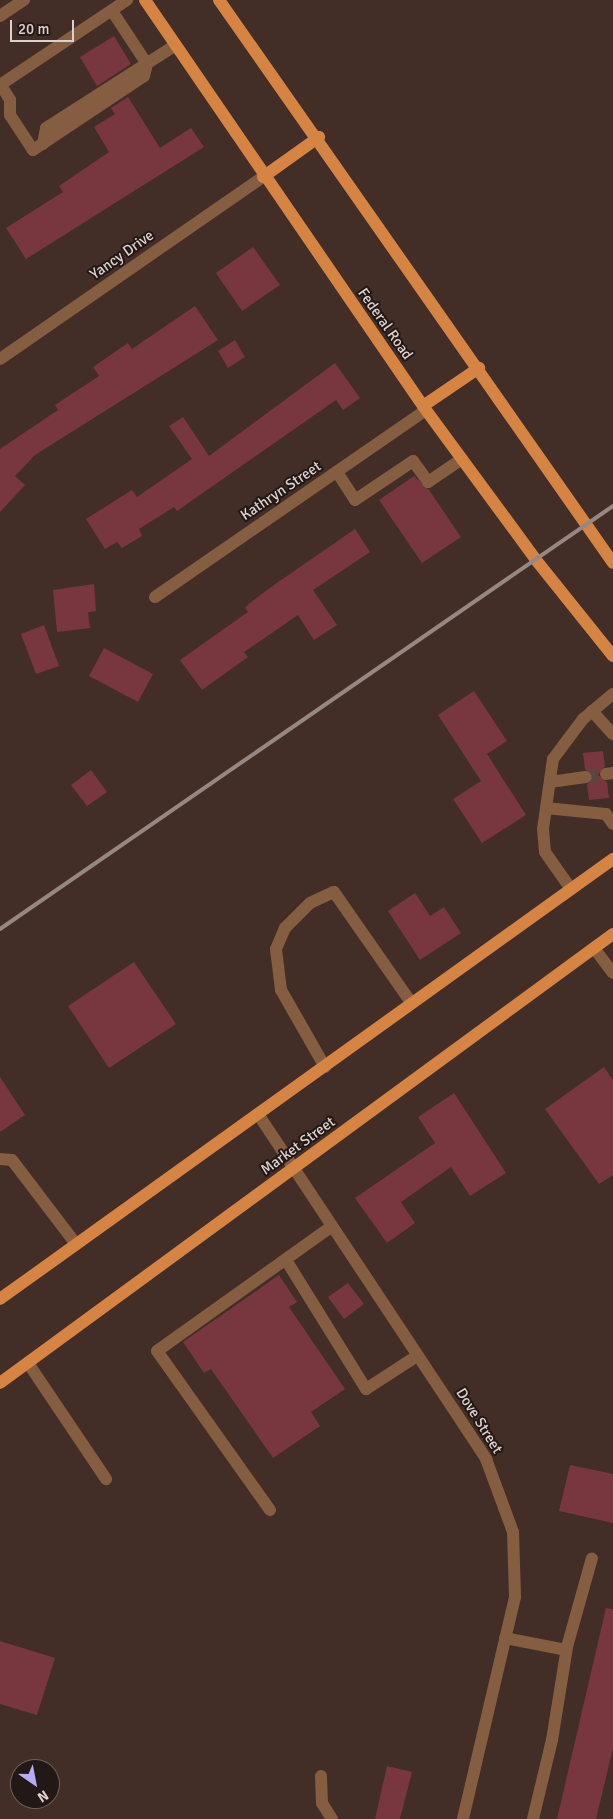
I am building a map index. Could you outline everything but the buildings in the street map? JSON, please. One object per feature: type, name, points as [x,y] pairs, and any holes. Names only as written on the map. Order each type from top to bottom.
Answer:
[{"type":"main road","name":"Federal Road","points":[[145,0],[174,46],[424,408],[613,656]]},
{"type":"main road","points":[[219,0],[319,137],[613,563]]},
{"type":"main road","points":[[264,177],[319,137]]},
{"type":"main road","points":[[424,408],[479,368]]},
{"type":"main road","points":[[0,1299],[325,1067],[410,1001],[613,858]]},
{"type":"main road","name":"Market Street","points":[[0,1383],[613,934]]},
{"type":"street","points":[[0,16],[24,0]]},
{"type":"street","points":[[127,0],[1,86],[10,100],[10,115],[38,147],[144,76],[147,64],[174,46]]},
{"type":"street","points":[[112,11],[147,64]]},
{"type":"street","name":"Yancy Drive","points":[[0,360],[264,177]]},
{"type":"street","name":"Kathryn Street","points":[[155,597],[337,472],[424,408]]},
{"type":"street","points":[[337,472],[355,500],[413,461],[428,482],[462,459]]},
{"type":"street","points":[[571,889],[545,852],[546,808],[553,759],[592,711],[613,694]]},
{"type":"street","points":[[592,711],[613,734]]},
{"type":"street","points":[[550,782],[586,777]]},
{"type":"street","points":[[546,808],[611,815]]},
{"type":"street","points":[[325,1067],[281,990],[276,949],[285,928],[310,903],[334,892],[410,1001]]},
{"type":"street","points":[[594,948],[613,973]]},
{"type":"street","name":"Dove Street","points":[[258,1114],[486,1459],[513,1532],[515,1598],[464,1819]]},
{"type":"street","points":[[0,1159],[12,1160],[76,1244]]},
{"type":"street","points":[[270,1510],[157,1351],[332,1226]]},
{"type":"street","points":[[286,1260],[366,1389],[417,1356]]},
{"type":"street","points":[[28,1363],[106,1479]]},
{"type":"street","points":[[533,1819],[552,1740],[566,1650],[592,1558]]},
{"type":"street","points":[[505,1638],[566,1650]]},
{"type":"street","points":[[321,1776],[322,1802],[332,1819]]},
{"type":"tunnel","points":[[586,777],[606,774]]},
{"type":"railway","points":[[0,929],[613,506]]}]
